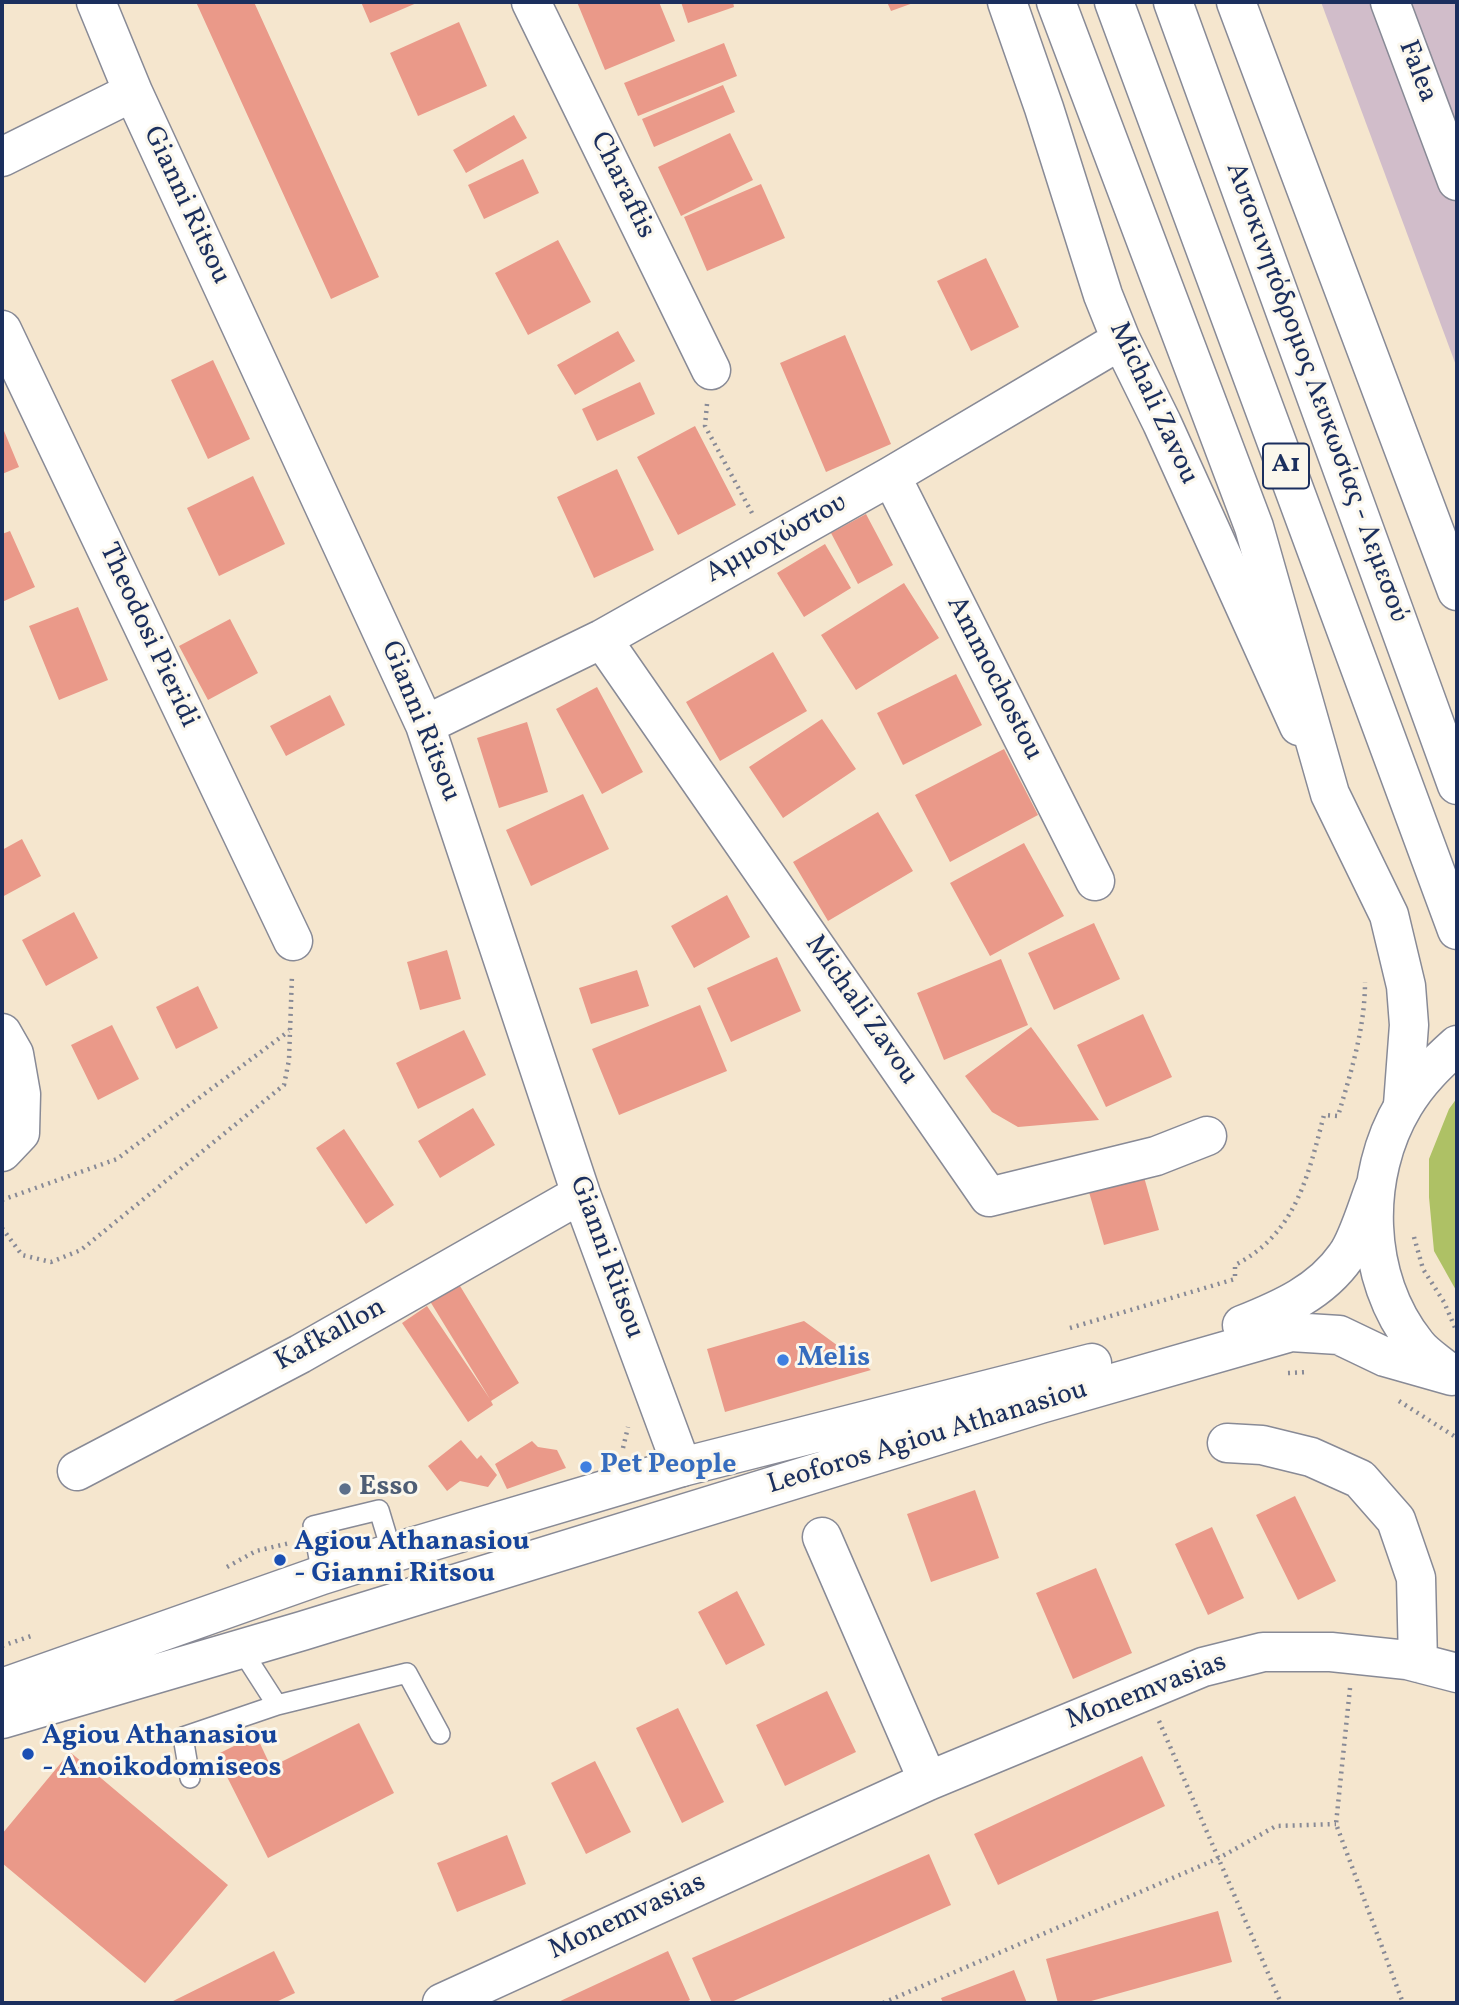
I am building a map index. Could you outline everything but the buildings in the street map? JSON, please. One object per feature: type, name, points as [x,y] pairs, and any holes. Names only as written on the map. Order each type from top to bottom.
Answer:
[{"type":"main road","name":"Gianni Ritsou","points":[[96,2],[133,92],[425,725],[581,1194],[682,1467]]},
{"type":"main road","name":"Charaftis","points":[[531,2],[710,370]]},
{"type":"main road","name":"Michali Zavou","points":[[1007,2],[1044,108],[1103,295],[1121,340],[1162,423],[1330,794]]},
{"type":"main road","points":[[1056,2],[1254,527],[1330,794],[1389,915],[1403,974],[1409,1025],[1404,1105]]},
{"type":"main road","name":"Αυτοκινητόδρομος Λευκωσίας - Λεμεσού","points":[[1114,2],[1457,930]]},
{"type":"main road","name":"Αυτοκινητόδρομος Λευκωσίας - Λεμεσού","points":[[1173,2],[1457,785]]},
{"type":"main road","points":[[1236,2],[1457,591]]},
{"type":"main road","name":"Falea","points":[[1390,2],[1457,181]]},
{"type":"main road","points":[[2,157],[133,92]]},
{"type":"main road","name":"Theodosi Pieridi","points":[[2,330],[293,941]]},
{"type":"main road","name":"Αμμοχώστου","points":[[425,725],[602,639],[891,476],[1121,340]]},
{"type":"main road","name":"Ammochostou","points":[[891,476],[1094,881]]},
{"type":"main road","name":"Michali Zavou","points":[[602,639],[989,1197],[1156,1156],[1207,1136]]},
{"type":"main road","points":[[2,1033],[14,1054],[20,1094],[11,1142]]},
{"type":"main road","points":[[1455,1378],[1416,1345],[1394,1309],[1378,1258],[1374,1227],[1376,1184],[1386,1143],[1404,1105],[1428,1071],[1457,1045]]},
{"type":"main road","name":"Leoforos Agiou Athanasiou","points":[[2,1688],[322,1575],[682,1467],[1241,1326],[1287,1307],[1320,1285],[1348,1255],[1376,1184]]},
{"type":"main road","name":"Kafkallon","points":[[77,1471],[300,1354],[581,1194]]},
{"type":"main road","name":"Leoforos Agiou Athanasiou","points":[[2,1719],[657,1524],[1040,1404],[1291,1332],[1339,1335],[1385,1357],[1455,1378]]},
{"type":"main road","points":[[1227,1443],[1262,1445],[1311,1457],[1360,1479],[1396,1520],[1416,1578],[1418,1663]]},
{"type":"main road","points":[[822,1537],[929,1782]]},
{"type":"main road","name":"Monemvasias","points":[[442,2003],[929,1782],[1203,1667],[1263,1653],[1331,1652],[1418,1663],[1457,1673]]},
{"type":"lane","points":[[241,1649],[277,1705]]},
{"type":"lane","points":[[190,1778],[183,1737],[277,1705],[407,1672],[440,1734]]},
{"type":"path","points":[[710,370],[705,426],[769,545]]},
{"type":"path","points":[[2,1228],[22,1255],[51,1262],[81,1250],[285,1085],[289,1060],[293,941]]},
{"type":"path","points":[[1316,1173],[1310,1172],[1324,1115],[1338,1116],[1351,1073],[1361,1025],[1365,975]]},
{"type":"path","points":[[2,1200],[117,1158],[289,1030]]},
{"type":"path","points":[[1414,1236],[1423,1269],[1444,1302],[1457,1333]]},
{"type":"path","points":[[1396,1399],[1457,1438]]},
{"type":"path","points":[[1353,1655],[1336,1824],[1403,2003]]},
{"type":"path","points":[[1146,1691],[1281,2003]]},
{"type":"path","points":[[883,2003],[1219,1858],[1276,1826],[1336,1824]]},
{"type":"shaded area","points":[[1321,2],[1457,2],[1457,368]]},
{"type":"green space","points":[[1457,1098],[1457,1292],[1434,1251],[1429,1159],[1449,1109]]},
{"type":"place","name":"Melis","points":[[783,1360]]},
{"type":"place","name":"Pet People","points":[[586,1467]]},
{"type":"place","name":"Esso","points":[[345,1489]]},
{"type":"place","name":"Agiou Athanasiou - Gianni Ritsou","points":[[280,1560]]},
{"type":"place","name":"Agiou Athanasiou - Anoikodomiseos","points":[[28,1754]]}]
